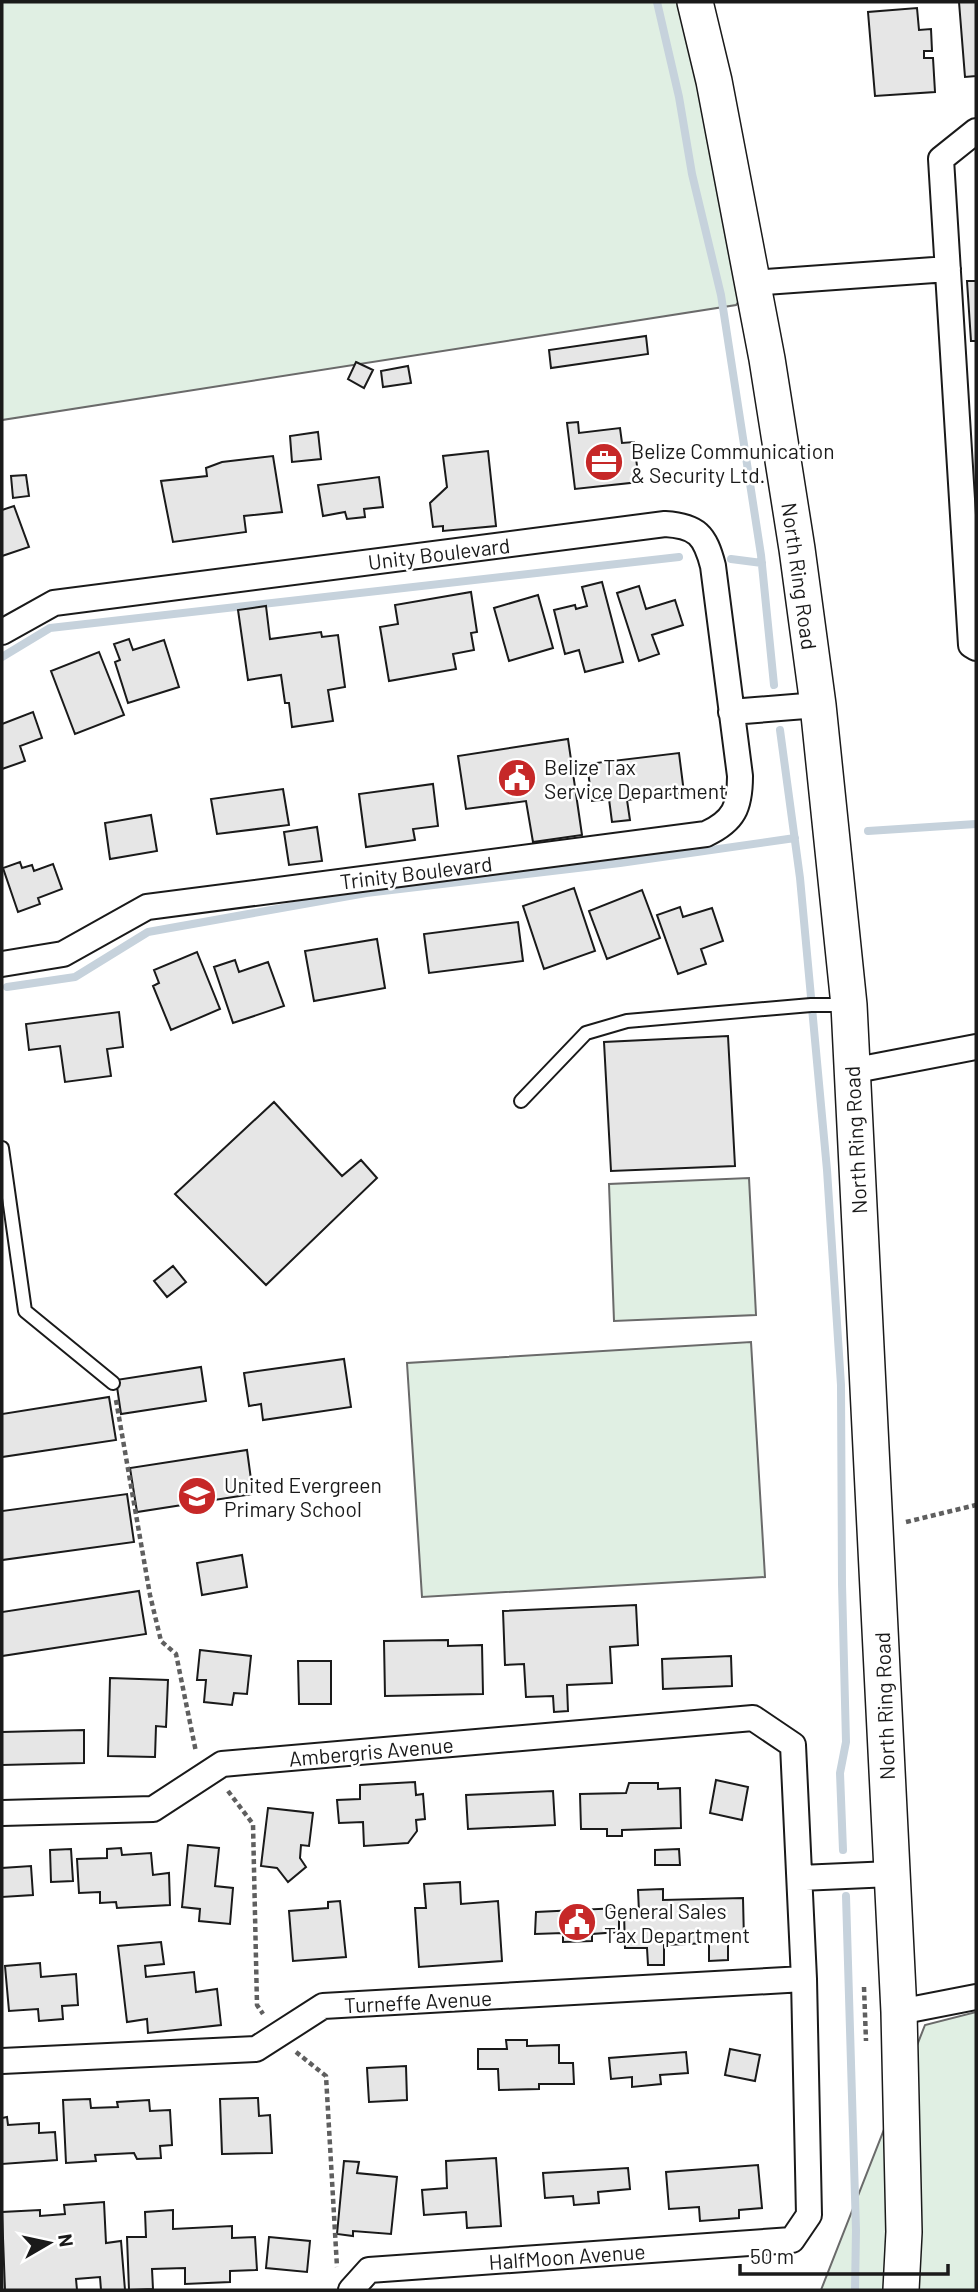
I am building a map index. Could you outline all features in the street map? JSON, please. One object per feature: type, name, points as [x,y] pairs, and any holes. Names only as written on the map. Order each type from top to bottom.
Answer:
[{"type":"main road","name":"North Ring Road","points":[[695,2],[714,81],[768,359],[818,705],[849,1005],[899,2012],[904,2232],[901,2290]]},
{"type":"street","points":[[974,646],[967,400],[948,269],[941,159],[976,131]]},
{"type":"street","points":[[752,283],[948,269]]},
{"type":"street","name":"Unity Boulevard","points":[[2,632],[54,603],[665,524],[683,525],[698,533],[709,548],[731,712]]},
{"type":"street","points":[[731,712],[818,705]]},
{"type":"street","name":"Trinity Boulevard","points":[[2,964],[63,954],[147,906],[706,834],[720,827],[734,813],[740,794],[731,712]]},
{"type":"street","points":[[851,1071],[976,1047]]},
{"type":"street","name":"Ambergris Avenue","points":[[2,1813],[153,1809],[222,1765],[753,1718],[793,1745],[800,1878]]},
{"type":"street","points":[[804,1979],[800,1878],[891,1874]]},
{"type":"street","name":"Turneffe Avenue","points":[[2,2061],[256,2049],[323,2006],[804,1979]]},
{"type":"street","name":"HalfMoon Avenue","points":[[352,2290],[369,2270],[792,2240],[808,2215],[804,1979]]},
{"type":"street","points":[[899,2012],[976,1997]]},
{"type":"lane","points":[[522,1101],[586,1033],[627,1021],[811,1005],[849,1005]]},
{"type":"lane","points":[[2,1148],[25,1311],[113,1383]]},
{"type":"path","points":[[113,1383],[150,1595],[161,1641],[176,1654],[196,1754],[213,1770],[253,1824],[257,2006],[277,2035],[326,2076],[338,2271],[352,2290]]},
{"type":"path","points":[[876,1524],[899,1524],[976,1505]]},
{"type":"path","points":[[864,1977],[866,2043]]},
{"type":"green space","points":[[2,2],[695,2],[752,283],[736,305],[2,420]]},
{"type":"green space","points":[[749,1178],[756,1315],[614,1321],[609,1184]]},
{"type":"green space","points":[[751,1342],[765,1577],[422,1597],[407,1363]]},
{"type":"green space","points":[[976,2012],[976,2290],[821,2290],[925,2025]]},
{"type":"building","points":[[959,2],[976,2],[976,76],[965,77]]},
{"type":"building","points":[[917,8],[919,30],[931,29],[932,51],[924,51],[924,58],[933,58],[935,92],[875,96],[868,12]]},
{"type":"building","points":[[967,281],[976,281],[976,341],[971,341]]},
{"type":"building","points":[[646,336],[648,354],[551,368],[549,350]]},
{"type":"building","points":[[356,362],[373,370],[364,388],[348,379]]},
{"type":"building","points":[[408,366],[411,383],[383,387],[381,371]]},
{"type":"building","name":"Belize Communication & Security Ltd.","points":[[578,422],[579,433],[620,428],[622,443],[634,442],[639,482],[575,489],[567,423]]},
{"type":"building","points":[[318,432],[321,459],[292,462],[290,436]]},
{"type":"building","points":[[488,451],[496,526],[443,531],[443,526],[433,527],[430,503],[447,487],[443,456]]},
{"type":"building","points":[[273,456],[282,512],[244,516],[246,532],[173,542],[161,481],[207,476],[206,468],[222,462]]},
{"type":"building","points":[[26,475],[29,496],[13,498],[11,476]]},
{"type":"building","points":[[379,477],[383,507],[364,509],[365,517],[347,519],[345,512],[323,516],[318,485]]},
{"type":"building","points":[[14,506],[29,547],[2,556],[2,510]]},
{"type":"building","points":[[602,582],[623,662],[585,672],[579,650],[565,654],[554,610],[575,605],[576,609],[587,606],[582,587]]},
{"type":"building","points":[[639,586],[646,609],[675,600],[683,625],[652,635],[659,654],[639,661],[617,593]]},
{"type":"building","points":[[471,592],[477,632],[471,633],[474,650],[453,654],[456,669],[389,681],[380,627],[398,624],[395,605]]},
{"type":"building","points":[[538,595],[553,648],[509,661],[494,608]]},
{"type":"building","points":[[266,606],[270,639],[321,632],[322,637],[338,635],[345,687],[328,690],[333,721],[292,727],[281,675],[248,680],[238,610]]},
{"type":"building","points":[[129,639],[133,650],[164,640],[179,687],[128,703],[115,662],[120,660],[114,644]]},
{"type":"building","points":[[99,652],[124,715],[75,734],[51,671]]},
{"type":"building","points":[[33,712],[42,738],[20,746],[25,761],[2,769],[2,724]]},
{"type":"building","name":"Belize Tax Service Department","points":[[568,739],[582,835],[533,842],[526,801],[466,809],[458,756]]},
{"type":"building","points":[[679,753],[684,793],[627,800],[630,820],[612,822],[609,799],[592,801],[587,764]]},
{"type":"building","points":[[433,784],[438,826],[413,829],[415,840],[366,847],[359,794]]},
{"type":"building","points":[[283,789],[289,825],[217,834],[211,799]]},
{"type":"building","points":[[151,815],[157,851],[110,859],[105,823]]},
{"type":"building","points":[[317,827],[322,861],[289,865],[284,832]]},
{"type":"building","points":[[20,862],[22,868],[32,865],[34,871],[53,864],[62,889],[38,898],[40,904],[18,912],[3,868]]},
{"type":"building","points":[[574,888],[595,951],[544,969],[523,906]]},
{"type":"building","points":[[642,890],[660,938],[607,959],[589,911]]},
{"type":"building","points":[[680,907],[683,917],[712,908],[723,941],[701,949],[706,964],[678,974],[657,915]]},
{"type":"building","points":[[518,922],[523,961],[429,973],[424,934]]},
{"type":"building","points":[[377,939],[385,988],[314,1001],[305,951]]},
{"type":"building","points":[[197,952],[220,1009],[171,1030],[153,986],[159,983],[154,970]]},
{"type":"building","points":[[235,960],[239,972],[268,962],[284,1006],[233,1023],[214,967]]},
{"type":"building","points":[[119,1012],[123,1047],[107,1049],[111,1076],[65,1082],[60,1046],[29,1050],[26,1024]]},
{"type":"building","points":[[728,1036],[735,1166],[611,1171],[604,1042]]},
{"type":"building","points":[[274,1102],[342,1176],[361,1160],[377,1178],[266,1285],[175,1194]]},
{"type":"building","points":[[173,1266],[186,1282],[167,1297],[154,1281]]},
{"type":"building","points":[[344,1359],[351,1407],[263,1420],[261,1404],[249,1406],[244,1373]]},
{"type":"building","points":[[201,1367],[206,1401],[121,1414],[116,1380]]},
{"type":"building","points":[[109,1397],[116,1440],[2,1457],[2,1414]]},
{"type":"building","points":[[247,1450],[253,1494],[137,1512],[130,1468]]},
{"type":"building","points":[[127,1494],[134,1542],[2,1560],[2,1511]]},
{"type":"building","points":[[242,1555],[247,1587],[202,1595],[197,1563]]},
{"type":"building","points":[[139,1591],[146,1634],[2,1656],[2,1612]]},
{"type":"building","points":[[636,1605],[638,1645],[610,1647],[612,1683],[567,1685],[568,1711],[554,1712],[553,1696],[526,1697],[524,1664],[505,1665],[503,1611]]},
{"type":"building","points":[[448,1640],[448,1646],[482,1645],[483,1694],[385,1696],[384,1641]]},
{"type":"building","points":[[200,1650],[251,1656],[247,1694],[234,1693],[232,1705],[204,1702],[206,1680],[197,1680]]},
{"type":"building","points":[[731,1656],[732,1686],[663,1689],[662,1659]]},
{"type":"building","points":[[298,1661],[331,1661],[331,1704],[299,1704]]},
{"type":"building","points":[[110,1678],[168,1680],[166,1727],[156,1726],[155,1757],[108,1756]]},
{"type":"building","points":[[84,1730],[84,1763],[2,1765],[2,1732]]},
{"type":"building","points":[[716,1780],[748,1787],[742,1820],[710,1813]]},
{"type":"building","points":[[415,1782],[416,1795],[423,1794],[425,1819],[416,1820],[417,1831],[408,1843],[364,1846],[363,1822],[339,1823],[337,1800],[360,1799],[360,1785]]},
{"type":"building","points":[[629,1783],[658,1783],[658,1789],[680,1788],[681,1828],[622,1830],[622,1836],[607,1836],[607,1829],[581,1829],[580,1794],[626,1793]]},
{"type":"building","points":[[553,1791],[555,1825],[468,1829],[466,1795]]},
{"type":"building","points":[[268,1808],[313,1813],[309,1846],[301,1845],[300,1858],[306,1867],[288,1882],[277,1868],[261,1866]]},
{"type":"building","points":[[188,1845],[219,1848],[215,1886],[233,1888],[230,1924],[199,1921],[200,1909],[182,1907]]},
{"type":"building","points":[[121,1848],[122,1855],[151,1853],[153,1875],[169,1873],[170,1905],[117,1908],[116,1902],[100,1903],[100,1892],[79,1893],[77,1859],[107,1858],[107,1849]]},
{"type":"building","points":[[71,1849],[73,1881],[51,1882],[50,1850]]},
{"type":"building","points":[[679,1849],[680,1865],[655,1865],[655,1850]]},
{"type":"building","points":[[31,1866],[33,1895],[2,1897],[2,1868]]},
{"type":"building","points":[[460,1882],[461,1904],[498,1901],[502,1961],[419,1967],[415,1908],[426,1908],[424,1884]]},
{"type":"building","points":[[663,1889],[663,1900],[743,1898],[744,1941],[728,1941],[728,1960],[709,1961],[709,1943],[664,1945],[664,1965],[648,1965],[647,1948],[625,1948],[624,1913],[639,1912],[638,1890]]},
{"type":"building","points":[[340,1901],[346,1957],[293,1961],[289,1911],[328,1908],[328,1902]]},
{"type":"building","name":"General Sales Tax Department","points":[[619,1908],[619,1932],[592,1934],[592,1941],[563,1942],[563,1933],[535,1934],[536,1912]]},
{"type":"building","points":[[161,1942],[164,1964],[145,1966],[146,1977],[194,1972],[196,1992],[217,1989],[221,2025],[148,2033],[147,2019],[127,2022],[118,1946]]},
{"type":"building","points":[[40,1963],[41,1977],[76,1974],[78,2005],[62,2006],[63,2019],[39,2021],[38,2009],[9,2011],[5,1966]]},
{"type":"building","points":[[506,2040],[527,2040],[527,2046],[559,2045],[559,2063],[573,2063],[574,2084],[539,2084],[539,2089],[499,2090],[498,2069],[478,2069],[478,2049],[507,2049]]},
{"type":"building","points":[[730,2049],[760,2055],[755,2081],[725,2075]]},
{"type":"building","points":[[686,2052],[688,2073],[660,2075],[661,2084],[632,2087],[632,2077],[611,2079],[609,2058]]},
{"type":"building","points":[[406,2066],[407,2100],[369,2102],[367,2068]]},
{"type":"building","points":[[258,2098],[259,2116],[270,2115],[272,2153],[222,2154],[220,2099]]},
{"type":"building","points":[[90,2099],[91,2108],[118,2107],[117,2102],[149,2100],[150,2111],[170,2110],[172,2145],[160,2146],[161,2158],[137,2159],[134,2153],[95,2155],[96,2161],[66,2163],[63,2100]]},
{"type":"building","points":[[7,2117],[8,2125],[39,2123],[39,2133],[55,2132],[57,2160],[2,2164],[2,2118]]},
{"type":"building","points":[[496,2158],[501,2226],[467,2228],[466,2212],[424,2215],[422,2190],[447,2188],[446,2161]]},
{"type":"building","points":[[344,2161],[359,2162],[357,2173],[397,2177],[391,2234],[353,2231],[353,2236],[337,2234]]},
{"type":"building","points":[[758,2165],[762,2208],[739,2210],[739,2218],[700,2221],[699,2207],[669,2209],[666,2172]]},
{"type":"building","points":[[628,2168],[630,2189],[598,2192],[599,2203],[574,2205],[573,2196],[545,2198],[543,2173]]},
{"type":"building","points":[[104,2202],[106,2243],[121,2241],[125,2290],[101,2290],[100,2277],[76,2279],[77,2290],[5,2290],[2,2212],[40,2210],[40,2216],[65,2214],[64,2205]]},
{"type":"building","points":[[173,2210],[173,2229],[232,2226],[232,2238],[255,2237],[257,2270],[230,2271],[230,2282],[185,2284],[185,2268],[152,2269],[153,2289],[129,2290],[127,2237],[146,2237],[145,2212]]},
{"type":"building","points":[[269,2237],[310,2241],[307,2272],[266,2268]]},
{"type":"waterway","points":[[657,2],[679,97],[692,174],[721,295],[761,555],[774,685]]},
{"type":"waterway","points":[[2,657],[50,628],[679,557]]},
{"type":"waterway","points":[[731,559],[762,563]]},
{"type":"waterway","points":[[780,730],[800,878],[827,1170],[841,1385],[846,1742],[840,1773],[843,1850]]},
{"type":"waterway","points":[[868,831],[976,824]]},
{"type":"waterway","points":[[7,987],[75,977],[148,932],[366,893],[620,863],[795,838]]},
{"type":"waterway","points":[[846,1896],[856,2230],[855,2290]]},
{"type":"place","name":"Belize Communication & Security Ltd.","points":[[604,462]]},
{"type":"place","name":"Belize Tax Service Department","points":[[517,778]]},
{"type":"place","name":"United Evergreen Primary School","points":[[197,1496]]},
{"type":"place","name":"General Sales Tax Department","points":[[577,1922]]}]
